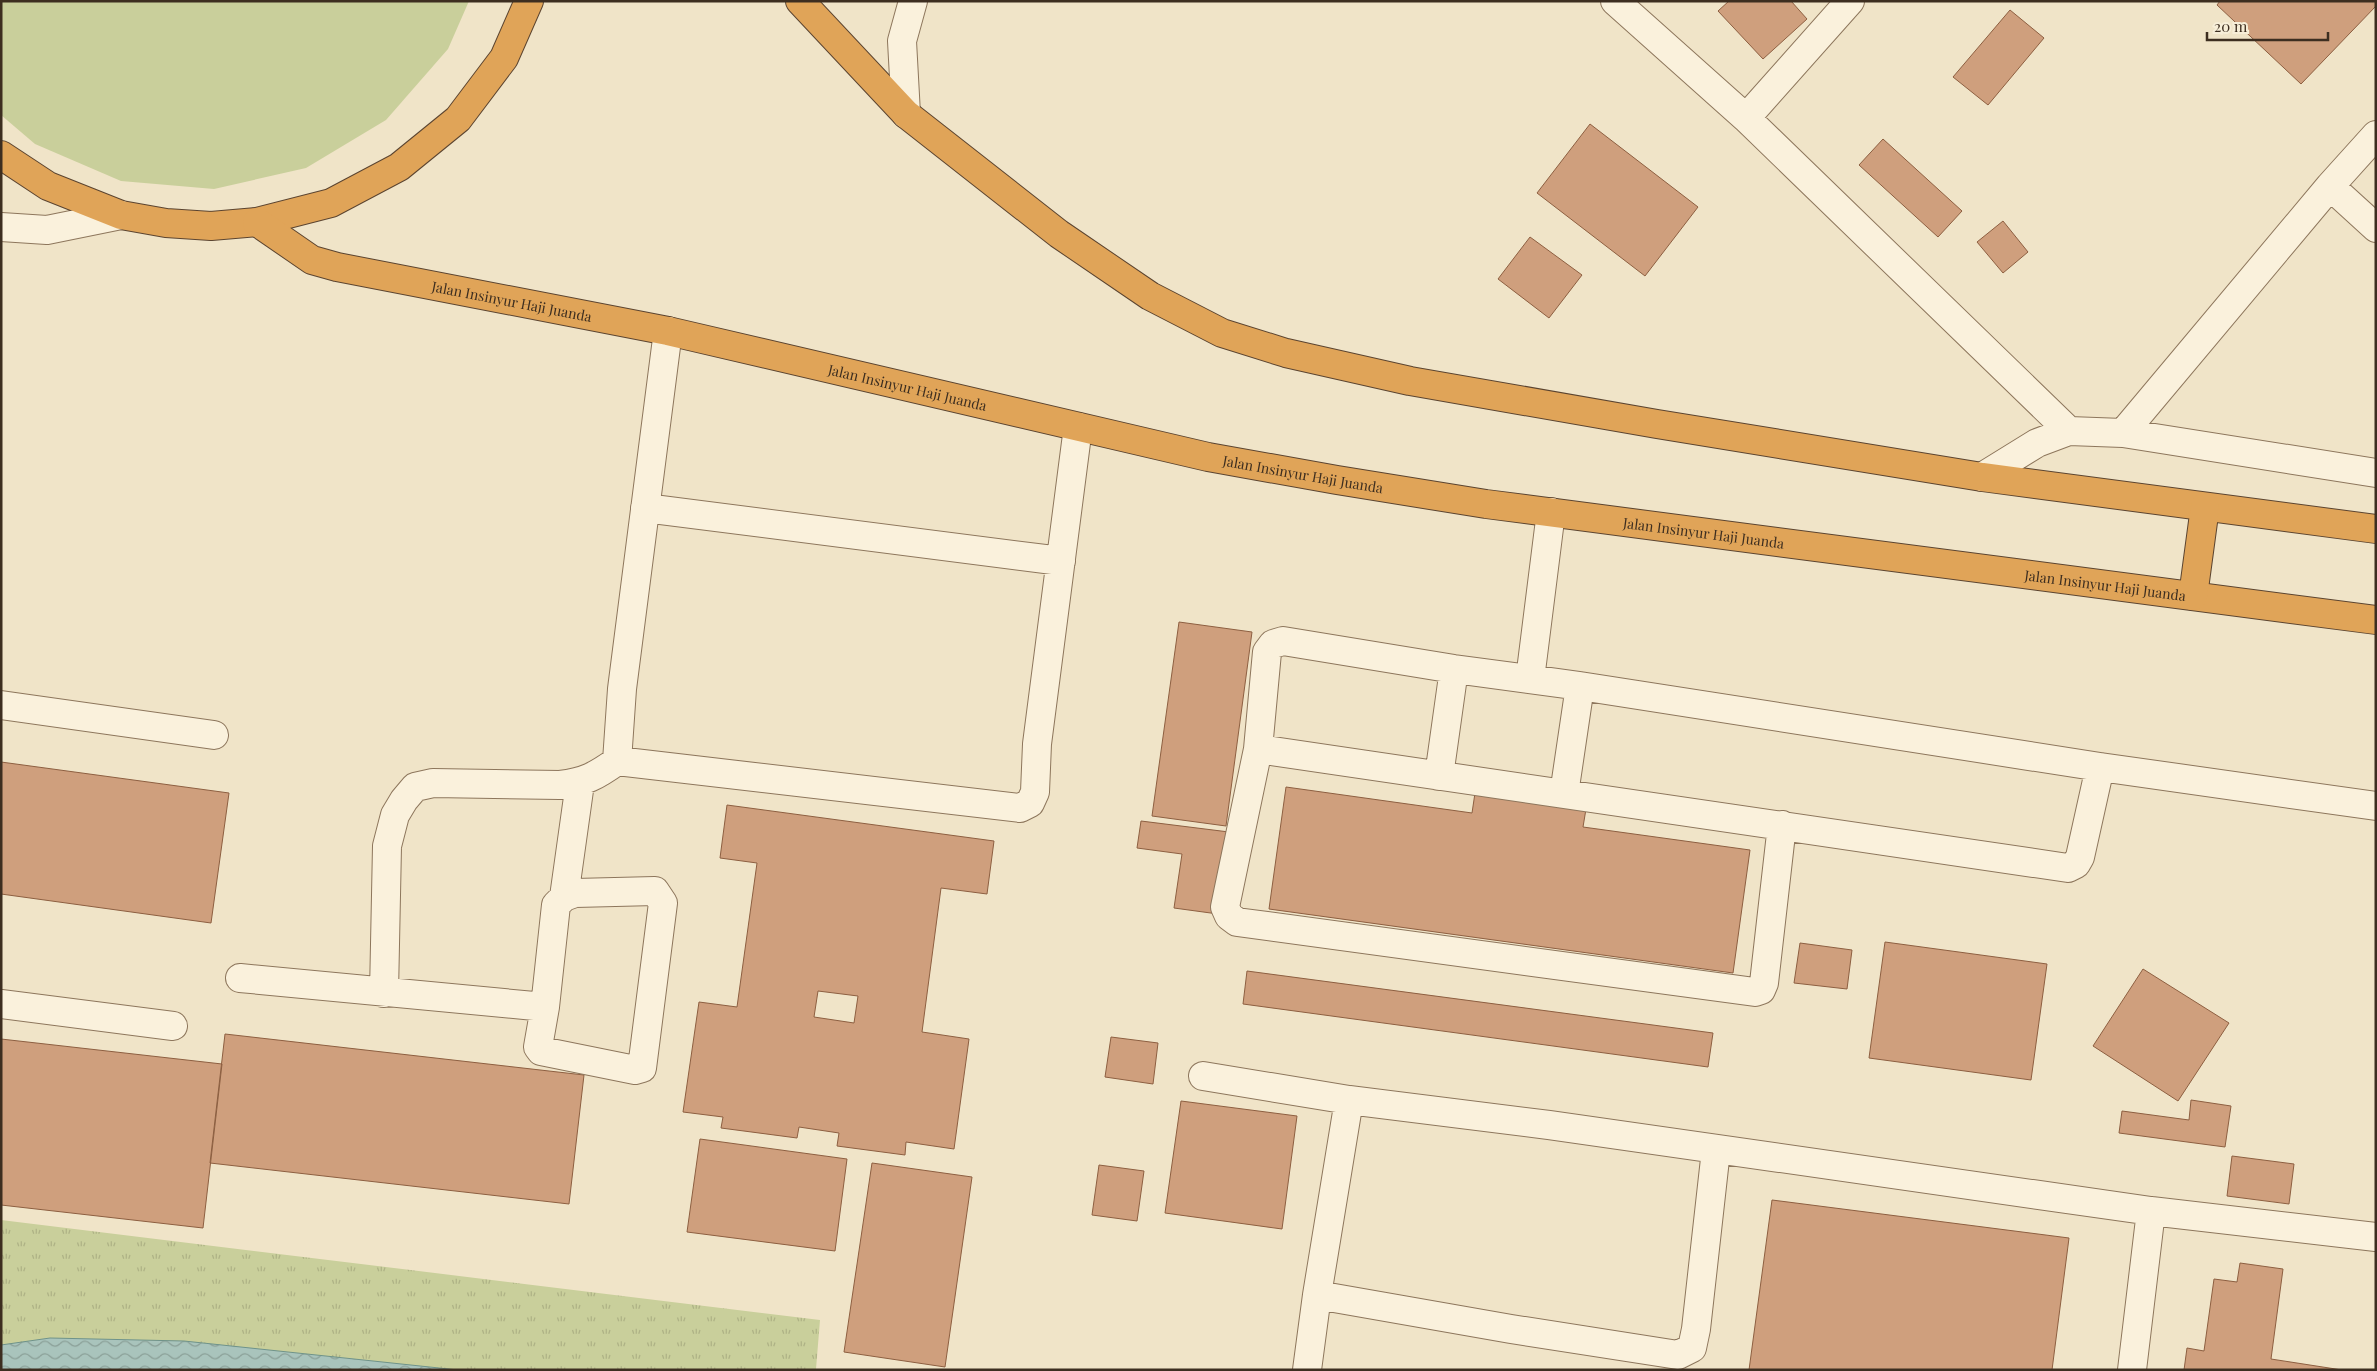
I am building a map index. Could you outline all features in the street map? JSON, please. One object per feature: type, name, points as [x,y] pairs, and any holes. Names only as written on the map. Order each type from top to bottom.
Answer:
[{"type":"highway","points":[[1,155],[48,186],[120,215],[166,223],[211,226],[257,222],[331,203],[399,168],[458,119],[504,58],[529,1]]},
{"type":"highway","points":[[800,1],[906,114],[1059,234],[1150,296],[1222,333],[1286,353],[1410,381],[1657,424],[1982,476],[2376,529]]},
{"type":"highway","name":"Jalan Insinyur Haji Juanda","points":[[257,222],[312,260],[337,267],[668,331],[1226,461],[1337,480],[1551,512],[2376,620]]},
{"type":"highway","points":[[2193,596],[2205,507]]},
{"type":"street","points":[[906,114],[902,41],[913,1]]},
{"type":"street","points":[[1615,1],[1746,118],[2069,431]]},
{"type":"street","points":[[1746,118],[1850,1]]},
{"type":"street","points":[[2123,433],[2330,186],[2376,136]]},
{"type":"street","points":[[2330,186],[2376,228]]},
{"type":"street","points":[[1,227],[47,230],[120,215]]},
{"type":"street","points":[[617,761],[622,689],[668,331]]},
{"type":"street","points":[[384,993],[388,846],[395,815],[415,787],[433,783],[560,785],[580,783],[598,775],[617,761],[1020,808],[1030,803],[1035,792],[1037,744],[1078,426]]},
{"type":"street","points":[[1982,476],[2037,442],[2069,431],[2123,433],[2376,473]]},
{"type":"street","points":[[645,508],[1061,562]]},
{"type":"street","points":[[1530,680],[1551,512]]},
{"type":"street","points":[[1782,825],[1764,984],[1761,990],[1754,992],[1237,922],[1229,916],[1225,907],[1258,749],[1267,652],[1273,644],[1282,641],[1454,669],[1580,686],[2100,766],[2376,806]]},
{"type":"street","points":[[1439,776],[1454,669]]},
{"type":"street","points":[[1564,794],[1580,686]]},
{"type":"street","points":[[1,705],[214,736]]},
{"type":"street","points":[[1258,749],[2068,868],[2076,864],[2080,857],[2100,766]]},
{"type":"street","points":[[564,897],[580,783]]},
{"type":"street","points":[[655,891],[663,903],[642,1068],[635,1070],[541,1051],[538,1047],[545,1007],[556,905],[564,897],[575,893],[655,891]]},
{"type":"street","points":[[240,978],[545,1007]]},
{"type":"street","points":[[1,1004],[173,1026]]},
{"type":"street","points":[[1203,1076],[1349,1100],[1549,1125],[2151,1211],[2376,1237]]},
{"type":"street","points":[[1307,1370],[1317,1295],[1349,1100]]},
{"type":"street","points":[[1317,1295],[1521,1331],[1678,1355],[1692,1348],[1696,1330],[1716,1150]]},
{"type":"street","points":[[2132,1370],[2151,1211]]},
{"type":"green space","points":[[1,1],[469,1],[448,49],[386,120],[306,168],[214,189],[121,181],[35,144],[1,115]]},
{"type":"green space","points":[[1,1220],[820,1320],[816,1369],[818,1370],[1,1370]]},
{"type":"water","points":[[50,1338],[184,1341],[458,1370],[1,1370],[1,1345]]},
{"type":"building","points":[[1729,1],[1791,1],[1807,19],[1763,59],[1718,11]]},
{"type":"building","points":[[2220,1],[2376,1],[2376,6],[2301,84],[2217,5]]},
{"type":"building","points":[[2010,10],[2044,38],[1988,105],[1953,77]]},
{"type":"building","points":[[1590,124],[1698,207],[1645,276],[1537,193]]},
{"type":"building","points":[[1883,139],[1962,211],[1938,237],[1859,165]]},
{"type":"building","points":[[2003,221],[2028,252],[2003,273],[1977,242]]},
{"type":"building","points":[[1530,237],[1582,275],[1549,318],[1498,279]]},
{"type":"building","points":[[1179,622],[1252,632],[1226,826],[1152,816]]},
{"type":"building","points":[[1,762],[229,793],[211,923],[1,894]]},
{"type":"building","points":[[1286,787],[1472,813],[1475,793],[1586,809],[1583,827],[1750,850],[1733,973],[1269,909]]},
{"type":"building","points":[[727,805],[994,841],[987,894],[941,888],[922,1032],[969,1039],[954,1149],[906,1142],[905,1155],[837,1146],[839,1133],[799,1127],[797,1138],[721,1128],[723,1117],[683,1112],[699,1002],[737,1007],[757,863],[720,858]],"holes":[[[818,991],[858,996],[854,1023],[814,1017]]]},
{"type":"building","points":[[1141,821],[1229,832],[1218,914],[1174,908],[1182,854],[1137,848]]},
{"type":"building","points":[[1885,942],[2047,964],[2031,1080],[1869,1058]]},
{"type":"building","points":[[1800,943],[1852,950],[1847,989],[1794,983]]},
{"type":"building","points":[[2143,969],[2229,1023],[2178,1101],[2093,1046]]},
{"type":"building","points":[[1247,971],[1713,1033],[1708,1067],[1243,1004]]},
{"type":"building","points":[[225,1034],[584,1075],[569,1204],[210,1163]]},
{"type":"building","points":[[1111,1037],[1158,1043],[1153,1084],[1105,1077]]},
{"type":"building","points":[[1,1039],[222,1064],[203,1228],[1,1205]]},
{"type":"building","points":[[2191,1100],[2231,1106],[2225,1147],[2119,1133],[2122,1111],[2189,1120]]},
{"type":"building","points":[[1181,1101],[1297,1116],[1282,1229],[1165,1213]]},
{"type":"building","points":[[700,1139],[847,1159],[835,1251],[687,1232]]},
{"type":"building","points":[[2232,1156],[2294,1164],[2289,1204],[2227,1196]]},
{"type":"building","points":[[872,1163],[972,1177],[945,1367],[844,1352]]},
{"type":"building","points":[[1099,1165],[1144,1171],[1137,1221],[1092,1215]]},
{"type":"building","points":[[1772,1200],[2069,1238],[2052,1370],[1749,1370]]},
{"type":"building","points":[[2240,1263],[2283,1269],[2271,1359],[2342,1370],[2184,1370],[2187,1348],[2204,1351],[2214,1279],[2237,1282]]}]
